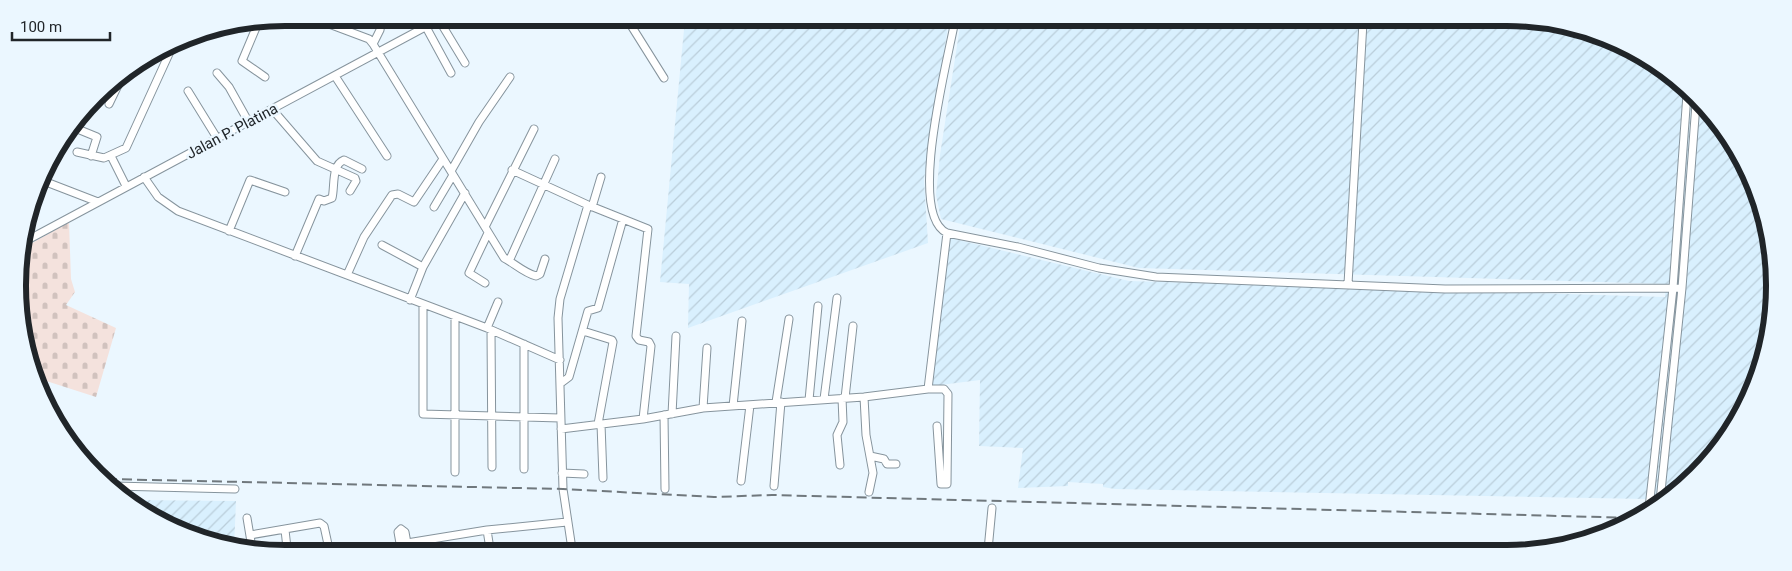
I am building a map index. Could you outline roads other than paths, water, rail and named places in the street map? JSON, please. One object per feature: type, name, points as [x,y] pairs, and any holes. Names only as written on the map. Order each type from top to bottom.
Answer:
[{"type":"street","points":[[334,26],[369,39],[374,44],[504,258],[510,259],[530,274],[536,276],[540,274],[545,259]]},
{"type":"street","points":[[374,44],[381,26]]},
{"type":"street","points":[[444,26],[465,63]]},
{"type":"street","points":[[631,26],[664,78]]},
{"type":"street","points":[[954,26],[934,128],[930,178],[931,207],[934,218],[942,231],[947,233],[1141,276],[1445,289],[1682,288]]},
{"type":"street","points":[[1348,284],[1363,26]]},
{"type":"street","points":[[426,27],[451,73]]},
{"type":"street","name":"Jalan P. Platina","points":[[30,238],[426,27]]},
{"type":"street","points":[[256,28],[242,61],[265,77]]},
{"type":"street","points":[[77,152],[104,158],[126,148],[169,54]]},
{"type":"street","points":[[217,73],[229,86],[248,121]]},
{"type":"street","points":[[335,76],[387,156]]},
{"type":"street","points":[[434,207],[479,122],[510,77]]},
{"type":"street","points":[[109,104],[115,91]]},
{"type":"street","points":[[188,91],[217,138]]},
{"type":"street","points":[[1651,501],[1673,288],[1687,99]]},
{"type":"street","points":[[272,109],[318,161],[355,178],[356,181],[350,191]]},
{"type":"street","points":[[1661,493],[1682,288],[1696,109]]},
{"type":"street","points":[[485,283],[469,273],[512,170],[534,129]]},
{"type":"street","points":[[79,130],[98,137],[91,156]]},
{"type":"street","points":[[111,156],[126,186]]},
{"type":"street","points":[[346,276],[364,237],[392,195],[398,194],[414,202],[443,159]]},
{"type":"street","points":[[510,259],[555,159]]},
{"type":"street","points":[[295,256],[319,199],[324,201],[332,198],[336,170],[340,161],[344,160],[362,169]]},
{"type":"street","points":[[512,170],[590,206],[645,227],[648,232],[636,336],[639,340],[649,342],[651,346],[643,419]]},
{"type":"street","points":[[571,545],[562,473],[558,308],[601,176]]},
{"type":"street","points":[[144,177],[158,197],[178,212],[489,329],[560,360]]},
{"type":"street","points":[[229,232],[250,180],[285,192]]},
{"type":"street","points":[[48,183],[98,202]]},
{"type":"street","points":[[410,300],[423,267],[466,193]]},
{"type":"street","points":[[560,383],[569,377],[588,311],[598,308],[623,219]]},
{"type":"street","points":[[928,389],[947,233]]},
{"type":"street","points":[[382,246],[423,267]]},
{"type":"street","points":[[824,399],[837,298]]},
{"type":"street","points":[[492,467],[489,329],[498,302]]},
{"type":"street","points":[[423,305],[423,414],[560,418]]},
{"type":"street","points":[[809,400],[818,306]]},
{"type":"street","points":[[455,317],[455,472]]},
{"type":"street","points":[[774,486],[779,402],[789,319]]},
{"type":"street","points":[[733,406],[742,321]]},
{"type":"street","points":[[840,465],[837,435],[843,422],[853,326]]},
{"type":"street","points":[[583,331],[612,340],[613,342],[600,424],[603,478]]},
{"type":"street","points":[[665,489],[668,414],[676,336]]},
{"type":"street","points":[[524,344],[524,469]]},
{"type":"street","points":[[703,408],[707,348]]},
{"type":"street","points":[[561,430],[643,419],[703,408],[864,397],[928,389],[944,389],[948,394],[948,483],[945,484],[941,484],[937,426]]},
{"type":"street","points":[[864,397],[866,434],[873,473],[869,492]]},
{"type":"street","points":[[741,481],[750,405]]},
{"type":"street","points":[[870,456],[884,459],[887,464],[896,464]]},
{"type":"street","points":[[562,473],[584,474]]},
{"type":"street","points":[[122,486],[235,489]]},
{"type":"street","points":[[988,545],[992,508]]},
{"type":"street","points":[[247,518],[251,543]]},
{"type":"street","points":[[415,545],[487,530],[567,522]]},
{"type":"street","points":[[250,535],[322,524],[328,545]]},
{"type":"street","points":[[285,530],[287,545]]},
{"type":"street","points":[[487,530],[489,545]]},
{"type":"railway","points":[[114,479],[563,489],[714,497],[772,495],[1622,518]]}]
